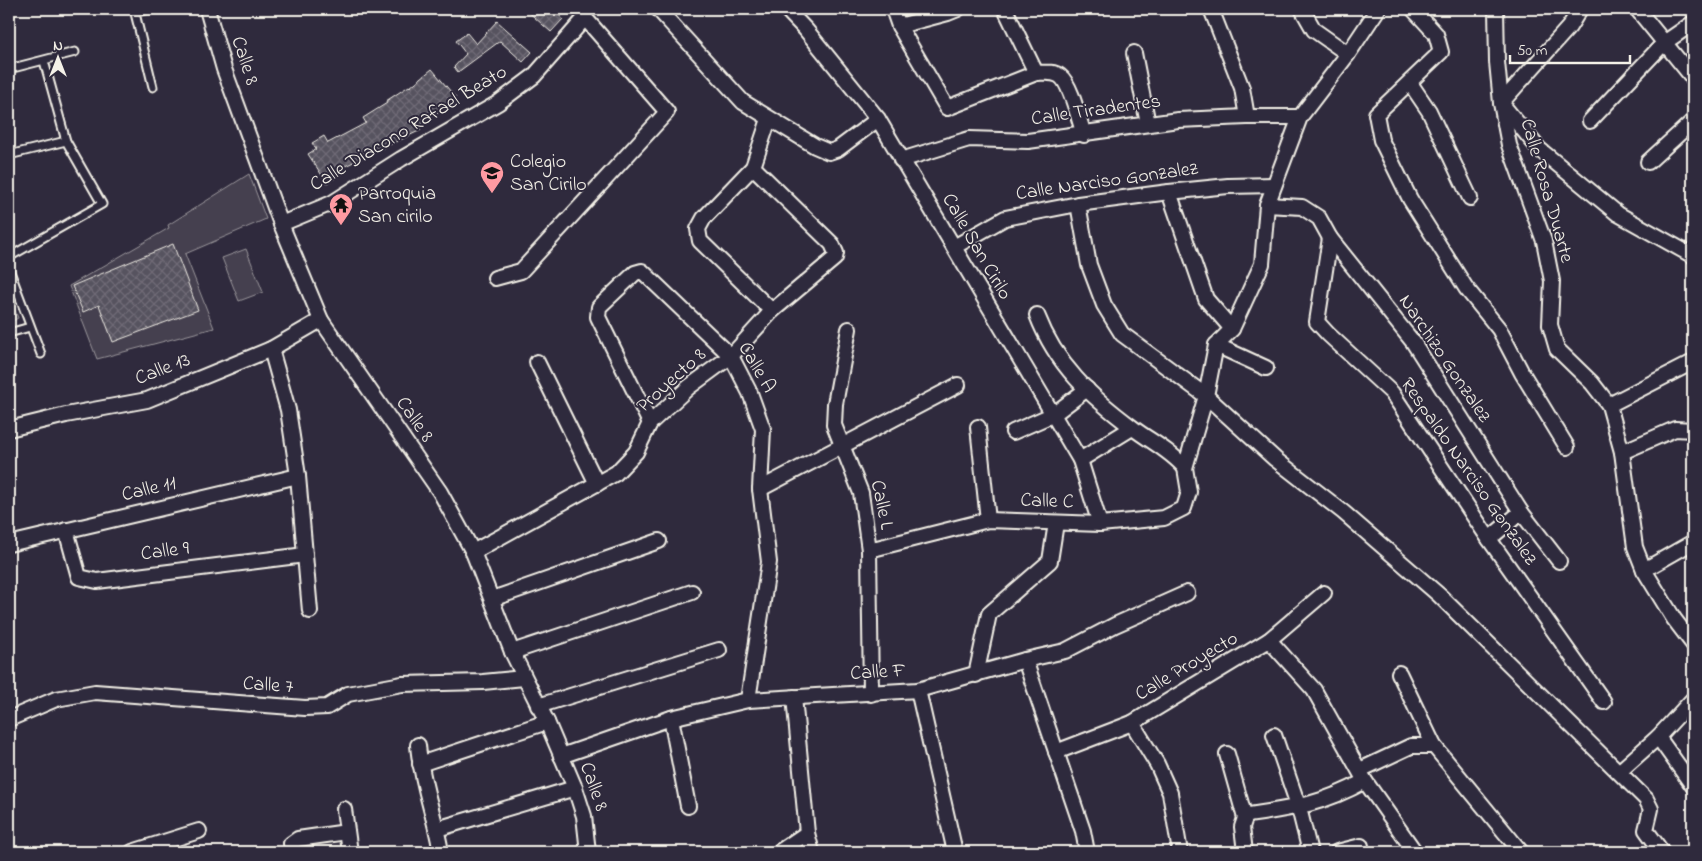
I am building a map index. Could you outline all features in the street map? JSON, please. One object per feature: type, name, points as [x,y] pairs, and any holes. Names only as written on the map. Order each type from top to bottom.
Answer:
[{"type":"street","name":"Calle 8","points":[[207,9],[224,69],[281,224],[321,320],[440,492],[473,552],[512,652],[547,722],[575,788],[584,816],[588,852]]},
{"type":"street","points":[[658,9],[743,102],[769,120],[815,146],[829,152],[838,148],[878,119]]},
{"type":"street","name":"Calle San Cirilo","points":[[786,9],[806,30],[878,119],[1002,332],[1054,414],[1080,460],[1100,524]]},
{"type":"street","points":[[893,9],[900,26],[948,108],[1036,73],[1058,74],[1066,82],[1084,134]]},
{"type":"street","points":[[900,26],[958,9]]},
{"type":"street","points":[[1005,9],[1036,73]]},
{"type":"street","points":[[1211,9],[1242,88],[1247,116]]},
{"type":"street","points":[[1302,9],[1314,30],[1348,54]]},
{"type":"street","points":[[1185,468],[1206,396],[1216,345],[1232,329],[1262,264],[1267,205],[1300,117],[1348,54],[1378,9]]},
{"type":"street","points":[[1413,9],[1436,34],[1442,52],[1376,114],[1381,140],[1410,199],[1466,288],[1498,329],[1567,447]]},
{"type":"street","name":"Calle Rosa Duarte","points":[[1496,9],[1497,62],[1501,103],[1509,145],[1544,241],[1552,280],[1550,326],[1556,348],[1592,383],[1613,413],[1622,452],[1634,547],[1644,570],[1674,619],[1693,644]]},
{"type":"street","points":[[1580,9],[1569,27],[1501,103],[1539,148],[1618,214],[1691,250]]},
{"type":"street","points":[[1636,9],[1693,78]]},
{"type":"street","name":"Calle Diacono Rafael Beato","points":[[281,224],[332,203],[498,103],[534,76],[588,13],[667,112],[521,271],[495,278]]},
{"type":"street","points":[[1590,121],[1664,43],[1693,23]]},
{"type":"street","points":[[1134,52],[1148,124]]},
{"type":"street","points":[[1410,83],[1429,111],[1470,198]]},
{"type":"street","name":"Calle Tiradentes","points":[[901,160],[969,139],[1028,141],[1148,124],[1247,116],[1300,117]]},
{"type":"street","points":[[769,120],[753,167],[704,218],[698,229],[698,235],[700,241],[772,311]]},
{"type":"street","points":[[1648,162],[1693,120]]},
{"type":"street","name":"Proyecto 8","points":[[473,552],[616,473],[636,452],[650,423],[689,387],[731,356],[772,311],[832,262],[836,253],[832,244],[753,167]]},
{"type":"street","name":"Calle Narciso Gonzalez","points":[[954,248],[1005,218],[1078,204],[1169,192],[1228,186],[1274,185]]},
{"type":"street","points":[[1169,192],[1206,299],[1232,329]]},
{"type":"street","points":[[1078,204],[1089,266],[1104,305],[1122,334],[1206,396],[1275,459],[1343,512],[1440,595],[1620,771],[1650,803],[1646,830],[1662,852]]},
{"type":"street","name":"Narchizo Gonzalez","points":[[1267,205],[1302,207],[1319,218],[1330,238],[1414,342],[1522,512],[1559,561]]},
{"type":"street","name":"Respaldo Narciso Gonzalez","points":[[1330,238],[1317,322],[1392,393],[1489,539],[1604,702]]},
{"type":"street","name":"Calle A","points":[[650,423],[598,317],[600,307],[635,273],[642,271],[731,356],[750,393],[764,429],[760,489],[769,562],[748,700]]},
{"type":"street","points":[[1036,315],[1046,338],[1067,371],[1132,428],[1178,460],[1185,468]]},
{"type":"street","name":"Calle 13","points":[[9,429],[66,415],[147,400],[271,348],[321,320]]},
{"type":"street","name":"Calle L","points":[[848,329],[835,404],[834,425],[861,493],[869,550],[871,694]]},
{"type":"street","points":[[1216,345],[1266,368]]},
{"type":"street","points":[[271,348],[288,410],[298,476],[310,611]]},
{"type":"street","points":[[537,362],[597,484]]},
{"type":"street","points":[[1609,405],[1693,362]]},
{"type":"street","points":[[760,489],[958,385]]},
{"type":"street","points":[[1012,432],[1054,414],[1087,389]]},
{"type":"street","points":[[978,427],[988,520]]},
{"type":"street","points":[[1080,460],[1132,428]]},
{"type":"street","points":[[1622,452],[1675,430],[1693,430]]},
{"type":"street","name":"Calle C","points":[[869,550],[988,520],[1100,524],[1164,518],[1184,508],[1189,492],[1185,468]]},
{"type":"street","name":"Calle 11","points":[[9,544],[298,476]]},
{"type":"street","points":[[1489,539],[1522,512]]},
{"type":"street","points":[[976,675],[989,614],[1050,561],[1056,523]]},
{"type":"street","name":"Calle 9","points":[[66,530],[76,573],[79,577],[91,580],[304,555]]},
{"type":"street","points":[[492,599],[659,541]]},
{"type":"street","points":[[1644,570],[1693,542]]},
{"type":"street","points":[[512,652],[692,592]]},
{"type":"street","name":"Calle F","points":[[561,756],[671,718],[748,700],[918,690],[976,675],[1025,660],[1064,651],[1115,625],[1187,593]]},
{"type":"street","name":"Calle Proyecto","points":[[1056,752],[1132,723],[1269,640],[1324,593]]},
{"type":"street","points":[[1269,640],[1314,690],[1362,775],[1415,852]]},
{"type":"street","points":[[538,706],[719,650]]},
{"type":"street","points":[[1025,660],[1083,831],[1087,852]]},
{"type":"street","points":[[1399,673],[1434,746],[1521,852]]},
{"type":"street","name":"Calle 7","points":[[9,718],[56,699],[95,692],[305,708],[327,707],[348,694],[402,684],[483,682],[524,678]]},
{"type":"street","points":[[918,690],[955,852]]},
{"type":"street","points":[[794,697],[807,833],[812,852]]},
{"type":"street","points":[[1620,771],[1658,737],[1693,700]]},
{"type":"street","points":[[671,718],[688,806]]},
{"type":"street","points":[[420,764],[547,722]]},
{"type":"street","points":[[1132,723],[1157,764],[1170,793],[1180,852]]},
{"type":"street","points":[[1274,735],[1299,808],[1310,852]]},
{"type":"street","points":[[1658,737],[1693,786]]},
{"type":"street","points":[[418,745],[420,764],[441,852]]},
{"type":"street","points":[[1245,818],[1249,815],[1299,808],[1337,796],[1362,775],[1412,746],[1434,746]]},
{"type":"street","points":[[1227,754],[1245,818],[1242,828],[1245,852]]},
{"type":"street","points":[[437,829],[575,788]]},
{"type":"street","points":[[344,809],[350,852]]},
{"type":"street","points":[[132,852],[199,832]]},
{"type":"street","points":[[293,852],[291,844],[298,839],[347,832]]},
{"type":"street","points":[[779,852],[807,833]]},
{"type":"street","points":[[1337,852],[1361,846]]},
{"type":"lane","points":[[150,9],[134,11],[153,87]]},
{"type":"lane","points":[[9,70],[75,52]]},
{"type":"lane","points":[[9,257],[102,204],[66,141],[44,61]]},
{"type":"lane","points":[[9,156],[66,141]]},
{"type":"lane","points":[[9,269],[41,354]]},
{"type":"lane","points":[[9,333],[30,327]]},
{"type":"shaded area","points":[[249,174],[266,219],[185,254],[214,328],[97,359],[69,286],[169,228],[168,225]]},
{"type":"shaded area","points":[[246,249],[263,292],[239,301],[222,258]]},
{"type":"shaded area","points":[[9,294],[18,318],[9,323]]},
{"type":"building","points":[[525,9],[552,9],[563,19],[551,32]]},
{"type":"building","points":[[497,21],[532,52],[523,62],[500,41],[458,72],[454,67],[466,54],[456,41],[467,33],[476,44]]},
{"type":"building","points":[[432,69],[456,98],[419,127],[421,130],[343,167],[346,171],[327,183],[308,154],[316,149],[312,143],[324,136],[328,143],[366,123],[363,118],[387,103],[386,101],[410,87]]},
{"type":"building","points":[[173,244],[198,310],[113,342],[99,305],[83,312],[72,286]]},
{"type":"place","name":"Colegio San Cirilo","points":[[492,194]]},
{"type":"place","name":"Parroquia San cirilo","points":[[341,226]]}]
